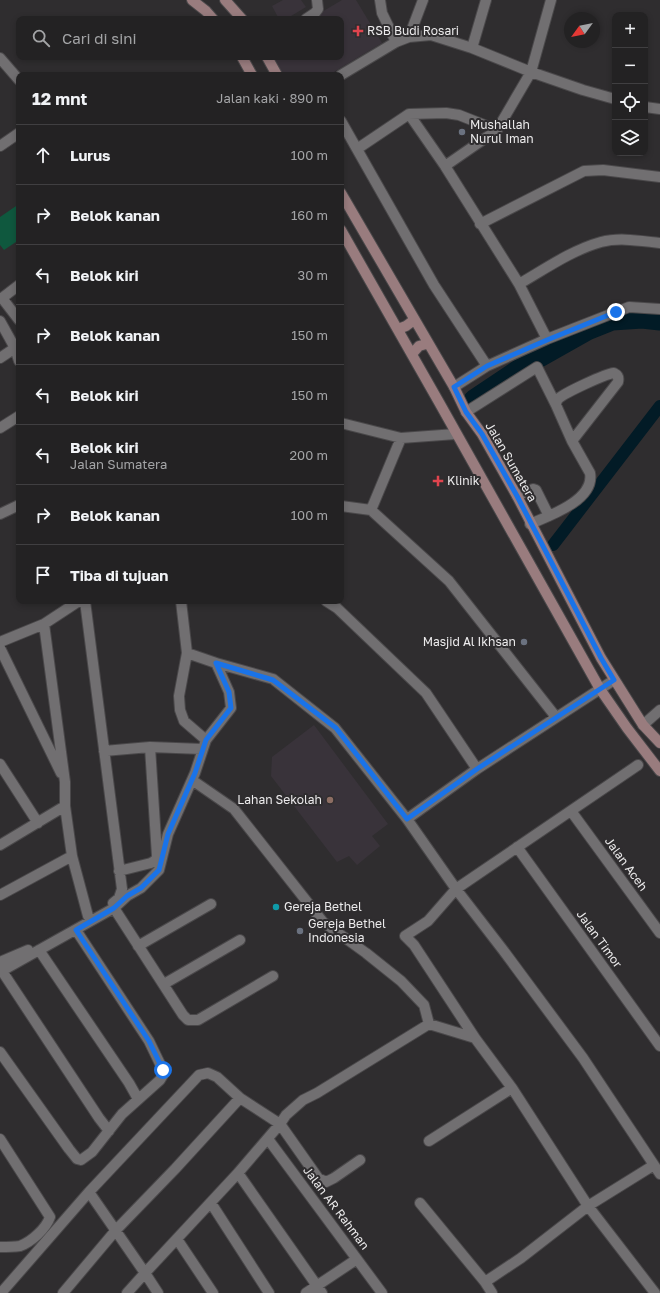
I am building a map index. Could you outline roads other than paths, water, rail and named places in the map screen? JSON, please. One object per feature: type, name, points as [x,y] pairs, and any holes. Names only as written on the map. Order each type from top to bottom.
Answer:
[{"type":"main road","points":[[225,0],[239,16]]},
{"type":"main road","points":[[197,2],[210,16]]},
{"type":"main road","points":[[244,60],[250,72]]},
{"type":"main road","points":[[269,60],[275,72]]},
{"type":"main road","name":"Jalan Sumatera","points":[[344,198],[454,387],[466,412],[482,434],[517,496],[530,524],[601,658],[643,725],[660,743]]},
{"type":"main road","points":[[344,235],[600,689],[627,728],[660,771]]},
{"type":"main road","points":[[398,329],[406,326],[414,320]]},
{"type":"main road","points":[[412,354],[419,346],[426,344],[429,345]]},
{"type":"street","points":[[310,16],[318,9],[317,0]]},
{"type":"street","points":[[380,0],[382,12],[396,42]]},
{"type":"street","points":[[409,37],[423,0]]},
{"type":"street","points":[[472,48],[486,0]]},
{"type":"street","points":[[445,166],[497,130],[531,72],[551,0]]},
{"type":"street","points":[[344,73],[396,42],[409,37],[431,35],[472,48],[531,72],[612,98]]},
{"type":"street","points":[[0,58],[16,77]]},
{"type":"street","points":[[648,107],[660,110]]},
{"type":"street","points":[[357,149],[409,114],[446,113],[459,115],[497,130]]},
{"type":"street","points":[[409,114],[445,166],[519,284],[547,340]]},
{"type":"street","points":[[344,126],[434,286],[487,366]]},
{"type":"street","points":[[0,146],[16,135]]},
{"type":"street","points":[[480,224],[584,172],[604,170],[660,177]]},
{"type":"street","points":[[519,284],[575,252],[602,242],[623,240],[660,243]]},
{"type":"street","points":[[16,287],[1,298],[16,316]]},
{"type":"street","points":[[454,387],[487,366],[629,307],[660,309]]},
{"type":"street","points":[[0,321],[16,343]]},
{"type":"street","points":[[0,358],[16,345]]},
{"type":"street","points":[[466,412],[537,367],[572,441],[590,473],[591,479],[584,494],[576,501],[549,516],[530,524]]},
{"type":"street","points":[[556,405],[558,399],[562,396],[594,380],[612,373],[618,376],[618,382],[572,441]]},
{"type":"street","points":[[0,428],[16,418]]},
{"type":"street","points":[[344,424],[401,438],[456,434]]},
{"type":"street","points":[[371,510],[401,438]]},
{"type":"street","points":[[517,496],[533,489],[536,490],[549,516]]},
{"type":"street","points":[[0,514],[16,506]]},
{"type":"street","points":[[344,506],[371,510],[449,581],[556,717]]},
{"type":"street","points":[[0,642],[44,624],[74,604]]},
{"type":"street","points":[[1,969],[24,953],[119,898],[122,888],[85,604]]},
{"type":"street","points":[[181,604],[187,653],[179,696],[180,710],[184,721],[204,744]]},
{"type":"street","points":[[330,604],[426,692],[477,769]]},
{"type":"street","points":[[44,624],[65,782],[65,806],[72,856],[88,916]]},
{"type":"street","points":[[0,648],[65,782]]},
{"type":"street","points":[[187,653],[273,680],[336,728],[407,819],[456,889],[583,1058],[657,1169],[588,1206],[521,1258],[485,1282]]},
{"type":"street","points":[[1,969],[39,950],[114,908],[127,896],[141,888],[159,870],[168,834],[195,773],[204,744],[231,708],[229,692],[216,663]]},
{"type":"street","points":[[407,819],[477,769],[614,680]]},
{"type":"street","points":[[643,725],[660,710]]},
{"type":"street","points":[[104,751],[204,744]]},
{"type":"street","points":[[119,871],[152,863],[156,860],[157,856],[150,747]]},
{"type":"street","points":[[0,764],[38,823]]},
{"type":"street","points":[[638,765],[456,889],[428,921],[405,936],[414,945],[475,1038],[512,1088],[588,1206],[655,1293]]},
{"type":"street","points":[[192,780],[234,809],[323,922],[366,953],[401,981],[424,1006],[429,1024]]},
{"type":"street","points":[[0,845],[65,806]]},
{"type":"street","name":"Jalan Aceh","points":[[571,811],[660,933]]},
{"type":"street","name":"Jalan Timor","points":[[517,847],[660,1046]]},
{"type":"street","points":[[0,895],[72,856]]},
{"type":"street","points":[[138,946],[211,904]]},
{"type":"street","points":[[114,908],[164,984],[183,1016],[188,1020],[198,1020],[273,976]]},
{"type":"street","points":[[0,1052],[69,1149],[77,1159],[81,1160],[88,1156],[122,1114],[160,1080],[163,1075],[160,1063],[149,1041],[76,930]]},
{"type":"street","points":[[164,984],[240,940]]},
{"type":"street","points":[[39,950],[129,1083],[138,1099]]},
{"type":"street","points":[[1,969],[109,1131]]},
{"type":"street","points":[[127,1293],[238,1174],[280,1124],[286,1114],[303,1100],[317,1093],[429,1024],[475,1038]]},
{"type":"street","points":[[2,1293],[89,1192],[199,1075],[208,1073],[218,1077],[240,1098],[280,1124],[318,1178],[326,1182],[360,1160]]},
{"type":"street","points":[[429,1141],[512,1088]]},
{"type":"street","points":[[63,1293],[116,1230],[175,1169],[240,1098]]},
{"type":"street","points":[[0,1139],[50,1217],[46,1226],[26,1243],[14,1247],[0,1247]]},
{"type":"street","name":"Jalan AR Rahman","points":[[268,1139],[382,1293]]},
{"type":"street","points":[[238,1174],[319,1289]]},
{"type":"street","points":[[89,1192],[158,1293]]},
{"type":"street","points":[[211,1203],[269,1293]]},
{"type":"street","points":[[420,1203],[485,1282],[492,1293]]},
{"type":"street","points":[[177,1239],[214,1293]]},
{"type":"street","points":[[306,1293],[319,1289],[358,1259]]},
{"type":"waterway","points":[[474,400],[532,361],[587,330],[612,320],[642,318],[660,320]]},
{"type":"waterway","points":[[553,545],[660,406]]},
{"type":"place","name":"RSB Budi Rosari","points":[[358,31]]},
{"type":"place","name":"Mushallah Nurul Iman","points":[[462,132]]},
{"type":"place","name":"Klinik","points":[[438,481]]},
{"type":"place","name":"Masjid Al Ikhsan","points":[[524,642]]},
{"type":"place","name":"Lahan Sekolah","points":[[330,800]]},
{"type":"place","name":"Gereja Bethel","points":[[276,907]]},
{"type":"place","name":"Gereja Bethel Indonesia","points":[[300,931]]}]
